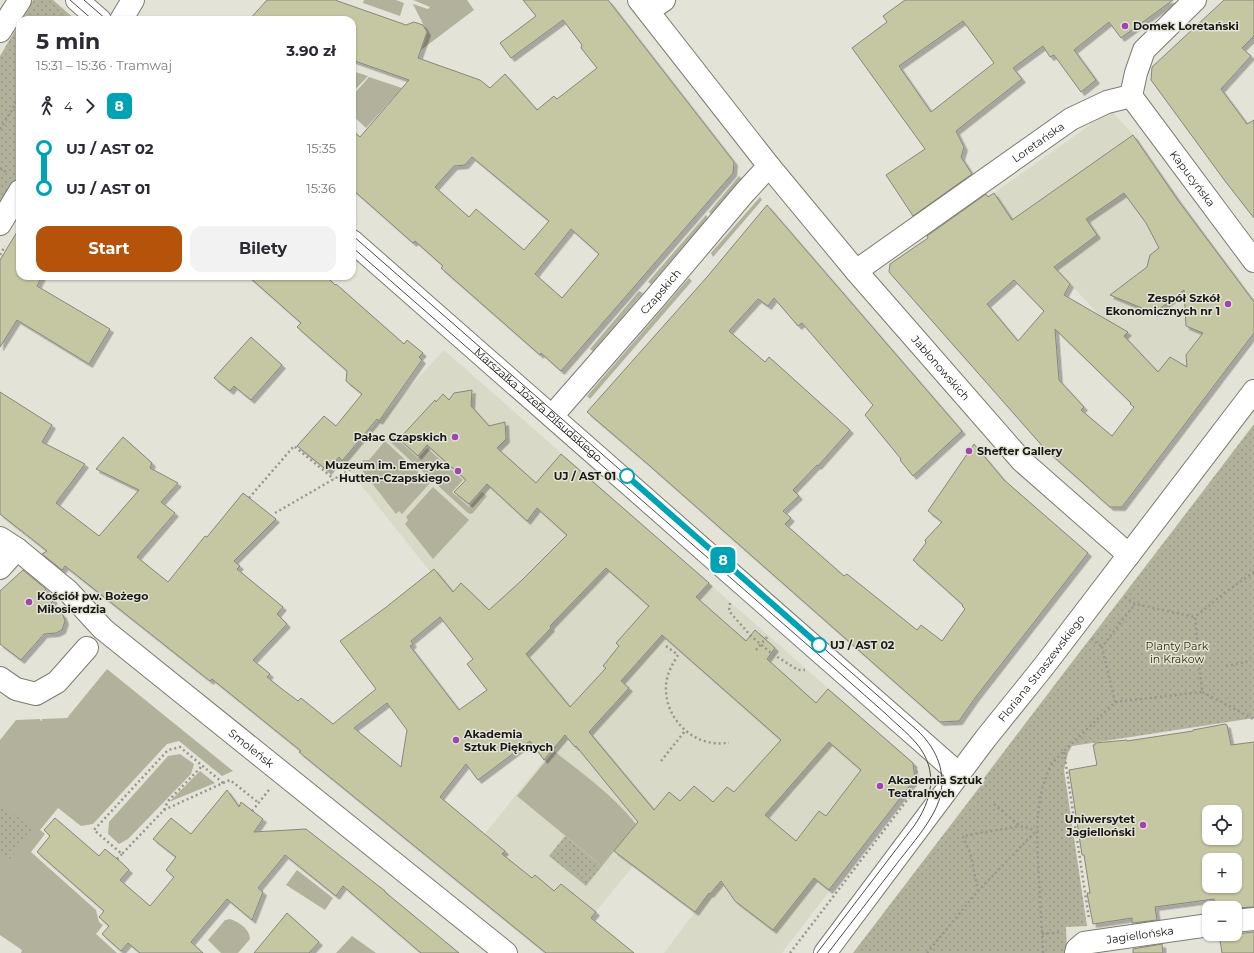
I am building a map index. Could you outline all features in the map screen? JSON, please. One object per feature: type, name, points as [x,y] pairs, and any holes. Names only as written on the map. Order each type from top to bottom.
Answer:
[{"type":"street","points":[[0,31],[20,0]]},
{"type":"street","points":[[77,0],[95,16]]},
{"type":"street","points":[[123,16],[132,0]]},
{"type":"street","points":[[1131,96],[1136,73],[1144,50],[1195,0]]},
{"type":"street","name":"Jabłonowskich","points":[[650,4],[769,166],[856,272],[1022,461],[1129,555]]},
{"type":"street","name":"Kapucyńska","points":[[1131,96],[1254,261]]},
{"type":"street","name":"Loretańska","points":[[856,272],[1071,119],[1107,102],[1131,96]]},
{"type":"street","name":"Czapskich","points":[[552,416],[769,166]]},
{"type":"street","points":[[0,224],[16,198]]},
{"type":"street","name":"Marszałka Józefa Piłsudskiego","points":[[356,244],[959,774]]},
{"type":"street","name":"Floriana Straszewskiego","points":[[828,951],[986,738],[1049,660],[1254,391]]},
{"type":"street","points":[[0,568],[9,544]]},
{"type":"street","name":"Smoleńsk","points":[[9,544],[68,591],[104,629],[506,953]]},
{"type":"street","points":[[0,678],[16,689],[36,694],[57,682],[87,648]]},
{"type":"street","points":[[1242,920],[1254,919]]},
{"type":"street","name":"Jagiellońska","points":[[1085,947],[1202,926]]},
{"type":"path","points":[[0,129],[16,103]]},
{"type":"path","points":[[249,498],[294,446],[334,479]]},
{"type":"path","points":[[275,513],[353,468]]},
{"type":"path","points":[[1195,617],[1227,591],[1254,572]]},
{"type":"path","points":[[730,600],[729,611],[751,636],[771,653],[798,670],[810,669]]},
{"type":"path","points":[[1129,600],[1135,604],[1195,617]]},
{"type":"path","points":[[1102,647],[1135,604]]},
{"type":"path","points":[[1195,617],[1202,692]]},
{"type":"path","points":[[756,650],[765,639]]},
{"type":"path","points":[[1096,643],[1102,647],[1115,702]]},
{"type":"path","points":[[666,646],[678,655],[669,670],[666,686],[667,703],[674,718],[685,731],[698,739],[714,743],[729,743]]},
{"type":"path","points":[[1226,666],[1251,661]]},
{"type":"path","points":[[1043,953],[1036,830],[1041,795],[1049,768],[1053,762],[1115,702],[1202,692],[1254,720]]},
{"type":"path","points":[[660,761],[685,731]]},
{"type":"path","points":[[122,854],[94,830],[168,750],[180,748],[223,783]]},
{"type":"path","points":[[1064,752],[1085,947]]},
{"type":"path","points":[[790,953],[911,794],[918,780],[915,762]]},
{"type":"path","points":[[118,859],[164,810],[168,801],[202,766]]},
{"type":"path","points":[[164,810],[230,780],[259,803]]},
{"type":"path","points":[[252,811],[272,786]]},
{"type":"path","points":[[911,794],[916,798]]},
{"type":"path","points":[[994,804],[1020,826]]},
{"type":"path","points":[[978,891],[971,856],[962,836],[1020,826],[1036,830]]},
{"type":"path","points":[[927,953],[978,891],[1036,830]]},
{"type":"path","points":[[1042,934],[1061,932]]},
{"type":"shaded area","points":[[1111,110],[1133,135],[1254,302],[1254,333],[1196,410],[1118,331],[1102,318],[1056,269],[1059,264],[1023,289],[994,193]]},
{"type":"shaded area","points":[[444,350],[913,763],[915,779],[782,953],[664,953],[709,893],[691,879],[652,843],[562,953],[546,953],[451,876],[544,760],[452,599],[342,461]]},
{"type":"green space","points":[[33,0],[53,0],[71,16],[23,16]]},
{"type":"green space","points":[[364,0],[396,0],[404,3],[400,16],[363,3]]},
{"type":"green space","points":[[413,0],[467,0],[474,10],[413,56],[416,45],[424,41],[427,32],[413,4],[428,9],[430,7]]},
{"type":"green space","points":[[16,29],[16,181],[0,208],[0,56]]},
{"type":"green space","points":[[356,72],[368,76],[356,89]]},
{"type":"green space","points":[[369,77],[402,88],[366,128],[356,119],[356,92]]},
{"type":"green space","points":[[739,176],[742,179],[711,214],[709,212]]},
{"type":"green space","points":[[760,197],[762,200],[713,257],[711,253]]},
{"type":"green space","points":[[706,215],[708,218],[651,284],[648,282]]},
{"type":"green space","points":[[689,278],[692,281],[590,399],[587,396]]},
{"type":"green space","points":[[639,291],[643,293],[593,351],[590,349]]},
{"type":"green space","name":"Planty Park in Krakow","points":[[1254,424],[1254,718],[1072,746],[1068,753],[1064,770],[1087,926],[1066,927],[1067,953],[853,953],[985,780],[984,778],[1017,734]]},
{"type":"green space","points":[[393,432],[400,439],[399,441],[418,458],[427,448],[463,480],[452,492],[469,507],[482,492],[487,496],[473,513],[468,513],[387,439]]},
{"type":"green space","points":[[385,441],[430,483],[402,514],[399,511],[396,514],[361,469],[364,466],[362,462],[363,460],[369,460]]},
{"type":"green space","points":[[433,487],[469,520],[433,559],[405,524],[408,520],[406,517]]},
{"type":"green space","points":[[107,669],[233,771],[222,776],[179,741],[167,744],[93,824],[81,826],[58,808],[40,830],[45,834],[31,852],[96,910],[99,922],[103,925],[96,934],[117,953],[21,953],[22,950],[0,935],[0,740],[16,720],[40,719],[42,721],[42,719],[67,718]]},
{"type":"green space","points":[[554,751],[608,794],[636,824],[602,866],[517,796]]},
{"type":"green space","points":[[180,754],[194,764],[191,774],[128,839],[119,844],[108,834],[109,822],[168,756]]},
{"type":"green space","points":[[200,771],[215,783],[169,802]]},
{"type":"green space","points":[[0,804],[34,829],[10,859],[0,852]]},
{"type":"green space","points":[[565,836],[602,866],[586,886],[549,856]]},
{"type":"green space","points":[[297,870],[333,898],[325,910],[286,885]]},
{"type":"green space","points":[[230,919],[246,929],[250,939],[238,953],[221,953],[208,940],[225,920]]},
{"type":"green space","points":[[352,936],[376,953],[336,953]]},
{"type":"building","points":[[267,0],[335,0],[406,25],[414,22],[423,25],[427,32],[418,58],[480,80],[490,88],[505,74],[537,110],[554,96],[557,99],[597,68],[581,48],[582,45],[563,20],[511,58],[500,43],[536,16],[523,0],[608,0],[734,162],[733,173],[561,371],[541,353],[540,355],[441,268],[443,266],[415,241],[413,243],[356,193],[356,134],[360,137],[409,80],[356,61],[356,16],[253,16]],"holes":[[[472,157],[549,221],[524,250],[476,209],[469,217],[435,187],[454,166],[465,165]],[[571,229],[599,254],[562,298],[535,274]]]},
{"type":"building","points":[[905,0],[1173,0],[1121,38],[1109,22],[1074,50],[1096,80],[1081,92],[1054,55],[1050,57],[1043,46],[1013,68],[1022,79],[956,131],[964,147],[961,157],[972,174],[913,216],[886,175],[925,149],[852,48],[887,22],[883,16]],"holes":[[[963,21],[994,63],[931,112],[899,66]]]},
{"type":"building","points":[[1224,0],[1254,0],[1254,36],[1242,48],[1251,56],[1221,89],[1247,124],[1254,120],[1254,218],[1151,80],[1152,67]]},
{"type":"building","points":[[1133,135],[1177,199],[1254,302],[1254,333],[1122,507],[1110,507],[1045,449],[889,272],[890,264],[928,238],[927,236],[986,194],[988,197],[994,193],[1012,220]],"holes":[[[1124,193],[1146,223],[1159,248],[1150,255],[1147,267],[1110,295],[1154,313],[1184,290],[1186,326],[1203,333],[1186,355],[1187,367],[1170,357],[1158,372],[1124,336],[1128,332],[1064,295],[1070,284],[1054,267],[1097,235],[1086,219]],[[1014,280],[1044,311],[1018,341],[987,304]],[[1055,329],[1134,407],[1112,436],[1081,410],[1084,407],[1059,380]]]},
{"type":"building","points":[[767,205],[962,431],[913,476],[865,415],[873,405],[802,323],[798,326],[774,298],[768,306],[758,299],[729,331],[765,362],[769,357],[850,430],[818,466],[817,465],[793,490],[799,496],[783,511],[791,518],[785,524],[844,576],[847,574],[917,630],[921,625],[942,641],[965,609],[962,606],[963,605],[913,560],[926,543],[925,540],[942,522],[928,511],[974,444],[1004,480],[1088,553],[975,698],[959,721],[940,722],[587,412],[707,277]]},
{"type":"building","points":[[16,234],[16,280],[40,280],[37,286],[110,329],[89,364],[17,320],[0,347],[0,260]]},
{"type":"building","points":[[253,280],[330,280],[404,344],[407,340],[423,353],[419,357],[422,360],[379,421],[377,419],[342,461],[339,457],[328,471],[297,446],[324,416],[336,426],[362,394],[346,381],[347,371],[297,327],[301,323]]},
{"type":"building","points":[[251,337],[282,365],[251,400],[234,386],[230,391],[214,378]]},
{"type":"building","points":[[472,390],[471,406],[489,426],[505,422],[506,439],[497,448],[536,483],[561,454],[709,583],[696,597],[746,641],[755,630],[775,648],[767,659],[816,703],[828,689],[913,763],[915,779],[829,890],[814,878],[773,930],[735,901],[721,881],[710,894],[709,893],[695,912],[614,851],[638,822],[576,746],[575,747],[565,735],[544,760],[530,741],[478,780],[466,764],[440,797],[505,851],[502,854],[532,878],[535,875],[554,891],[561,884],[596,912],[591,918],[634,953],[546,953],[299,752],[301,751],[212,679],[210,681],[65,566],[62,570],[42,554],[47,551],[0,514],[0,392],[52,425],[42,442],[85,464],[56,503],[99,536],[139,490],[96,469],[123,437],[152,463],[150,468],[178,483],[161,502],[175,513],[137,557],[168,582],[205,536],[207,537],[243,493],[276,519],[234,561],[240,566],[237,569],[283,607],[277,614],[287,624],[253,660],[270,674],[267,677],[282,689],[298,701],[301,698],[333,724],[376,689],[340,641],[434,569],[453,592],[461,583],[489,610],[521,581],[567,535],[537,508],[527,521],[487,484],[469,504],[454,492],[466,480],[427,445],[418,456],[399,439],[435,400],[436,402],[443,394],[449,400],[454,393]],"holes":[[[606,568],[649,606],[616,643],[619,646],[603,666],[606,668],[570,707],[526,654],[551,628],[550,626]],[[440,617],[473,659],[467,664],[487,690],[459,710],[410,646],[413,644],[411,641]],[[662,635],[781,740],[734,792],[727,787],[713,802],[694,786],[680,801],[669,792],[654,810],[589,732],[629,688],[621,681]],[[387,703],[407,730],[401,767],[354,728]],[[829,742],[861,770],[826,816],[819,811],[796,841],[765,815]]]},
{"type":"building","points":[[23,570],[46,589],[44,591],[54,600],[51,603],[63,615],[65,621],[62,630],[56,633],[44,634],[21,660],[0,644],[0,591]]},
{"type":"building","name":"Uniwersytet Jagielloński","points":[[1225,724],[1227,725],[1231,745],[1254,742],[1254,907],[1242,908],[1242,901],[1214,901],[1214,899],[1155,907],[1157,920],[1132,923],[1132,918],[1093,924],[1087,893],[1090,893],[1084,855],[1082,855],[1069,770],[1097,765],[1093,745],[1095,745],[1095,743],[1127,741],[1193,731]]},
{"type":"building","points":[[227,790],[239,807],[241,802],[263,819],[254,832],[306,829],[385,891],[459,953],[421,953],[343,886],[336,896],[285,855],[258,888],[263,892],[252,920],[227,899],[191,942],[203,953],[140,953],[128,943],[121,951],[102,934],[109,926],[99,917],[104,911],[37,852],[50,836],[44,830],[55,818],[99,856],[105,849],[122,863],[129,870],[120,880],[150,906],[174,877],[166,870],[176,857],[153,839],[171,818],[191,834]]},
{"type":"building","points":[[287,913],[319,942],[309,953],[254,953]]},
{"type":"building","points":[[1254,932],[1254,953],[1222,953],[1220,941],[1242,941],[1242,933]]},
{"type":"building","points":[[1162,944],[1163,953],[1133,953],[1133,949]]},
{"type":"tram line","points":[[70,0],[88,16]]},
{"type":"tram line","points":[[84,0],[102,16]]},
{"type":"tram line","points":[[356,239],[917,730],[929,743],[940,766],[942,783],[939,801],[935,811],[915,841],[828,953]]},
{"type":"tram line","points":[[356,250],[886,714],[906,732],[924,754],[930,775],[930,785],[929,796],[920,816],[914,826],[817,953]]},
{"type":"tram line","name":"8","points":[[627,476],[819,645]]},
{"type":"place","name":"Domek Loretański","points":[[1125,26]]},
{"type":"place","name":"Zespół Szkół Ekonomicznych nr 1","points":[[1228,304]]},
{"type":"place","name":"Pałac Czapskich","points":[[455,437]]},
{"type":"place","name":"Shefter Gallery","points":[[969,451]]},
{"type":"place","name":"Muzeum im. Emeryka Hutten-Czapskiego","points":[[458,471]]},
{"type":"place","name":"UJ / AST 01","points":[[627,476]]},
{"type":"place","name":"Kościół pw. Bożego Miłosierdzia","points":[[29,602]]},
{"type":"place","name":"UJ / AST 02","points":[[819,645]]},
{"type":"place","name":"Akademia Sztuk Pięknych","points":[[456,740]]},
{"type":"place","name":"Akademia Sztuk Teatralnych","points":[[880,786]]},
{"type":"place","name":"Uniwersytet Jagielloński","points":[[1143,825]]}]
